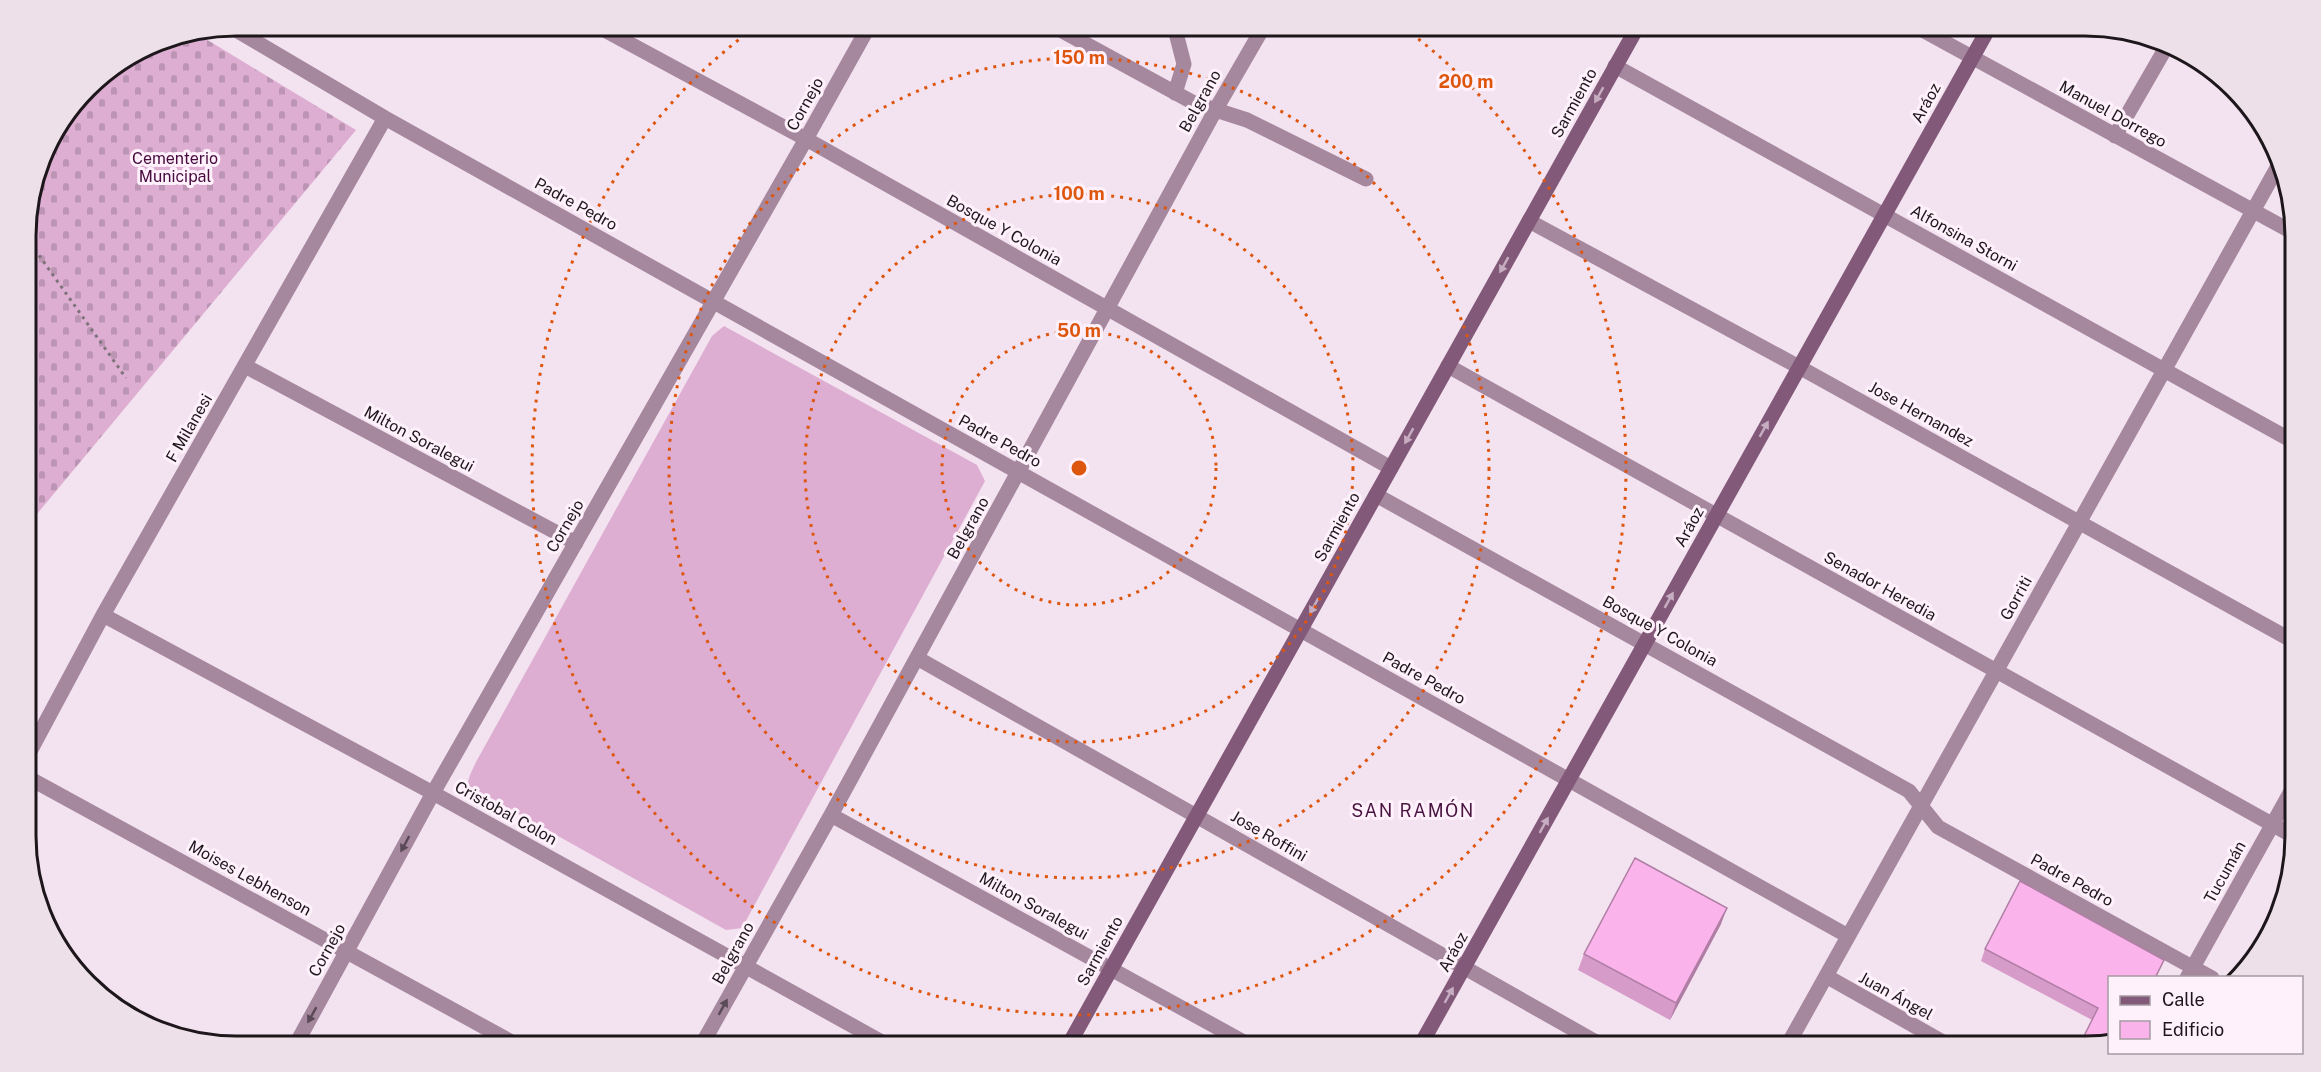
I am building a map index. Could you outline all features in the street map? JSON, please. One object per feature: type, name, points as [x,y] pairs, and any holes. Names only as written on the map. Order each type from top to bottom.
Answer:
[{"type":"street","name":"Padre Pedro","points":[[246,36],[385,118],[1848,936]]},
{"type":"street","name":"Bosque Y Colonia","points":[[615,36],[806,140],[1391,468]]},
{"type":"street","name":"Cornejo","points":[[301,1036],[433,793],[863,36]]},
{"type":"street","points":[[1071,36],[1194,103],[1248,120],[1366,179]]},
{"type":"street","points":[[1175,93],[1184,64],[1177,36]]},
{"type":"street","name":"Belgrano","points":[[707,1036],[831,815],[1258,36]]},
{"type":"street","name":"Sarmiento","points":[[1074,1036],[1632,36]]},
{"type":"street","name":"Manuel Dorrego","points":[[1934,36],[2284,228]]},
{"type":"street","name":"Aráoz","points":[[1426,1036],[1984,36]]},
{"type":"street","points":[[2115,136],[2164,52]]},
{"type":"street","name":"Alfonsina Storni","points":[[1615,66],[2285,437]]},
{"type":"street","name":"F Milanesi","points":[[36,740],[104,615],[385,118]]},
{"type":"street","name":"Gorriti","points":[[1792,1036],[2274,173]]},
{"type":"street","name":"Jose Hernandez","points":[[1529,221],[2285,636]]},
{"type":"street","name":"Milton Soralegui","points":[[245,366],[576,543]]},
{"type":"street","name":"Senador Heredia","points":[[1448,366],[2285,831]]},
{"type":"street","name":"Bosque Y Colonia","points":[[1376,495],[1910,791],[1922,805]]},
{"type":"street","name":"Cristobal Colon","points":[[104,615],[433,793],[871,1036]]},
{"type":"street","name":"Jose Roffini","points":[[917,658],[1585,1036]]},
{"type":"street","name":"Moises Lebhenson","points":[[36,782],[501,1036]]},
{"type":"street","name":"Tucumán","points":[[2190,972],[2285,802]]},
{"type":"street","name":"Padre Pedro","points":[[1922,805],[1938,827],[2190,972],[2205,976]]},
{"type":"street","name":"Milton Soralegui","points":[[831,815],[1233,1036]]},
{"type":"street","name":"Juan Ángel","points":[[1826,976],[1932,1036]]},
{"type":"path","points":[[36,251],[126,378]]},
{"type":"green space","name":"Cementerio Municipal","points":[[205,39],[356,130],[36,515],[36,223],[43,184],[51,159],[77,114],[104,86],[136,63],[172,47]]},
{"type":"green space","points":[[724,326],[977,465],[985,481],[742,928],[726,930],[467,785],[476,762],[712,336]]},
{"type":"building","points":[[1635,858],[1727,908],[1676,1003],[1584,954]]},
{"type":"building","points":[[2020,881],[2164,960],[2156,976],[2108,976],[2108,1034],[2084,1036],[2098,1008],[1985,949]]},
{"type":"district","name":"SAN RAMÓN","points":[[1413,810]]}]
